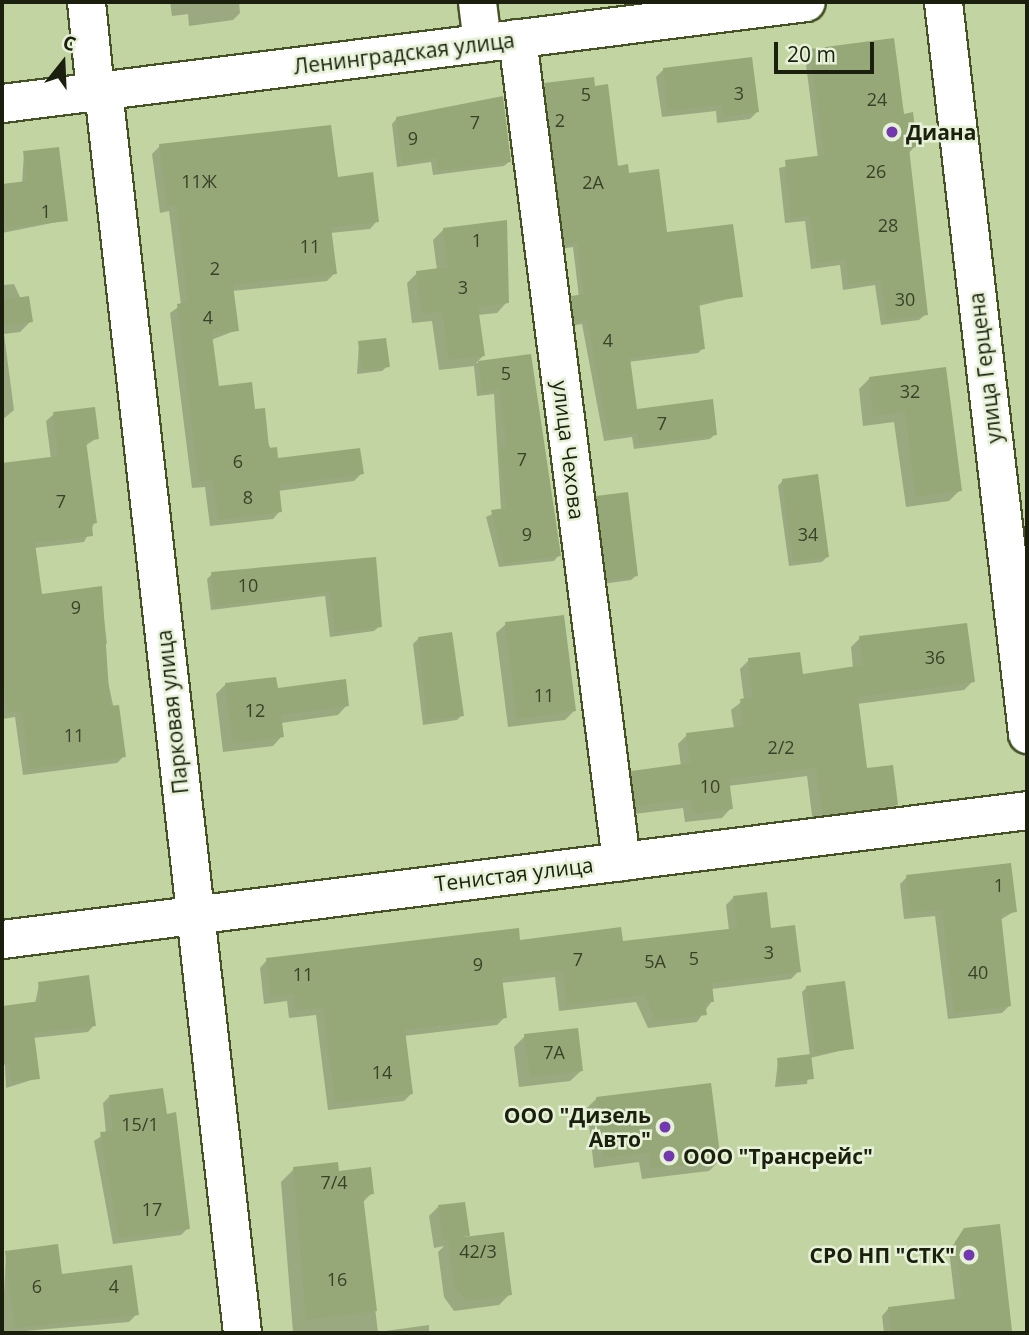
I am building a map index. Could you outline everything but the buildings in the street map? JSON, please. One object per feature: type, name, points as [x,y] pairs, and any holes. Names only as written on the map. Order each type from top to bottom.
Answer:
[{"type":"street","name":"Парковая улица","points":[[86,2],[99,91],[242,1333]]},
{"type":"street","name":"улица Чехова","points":[[477,2],[499,41],[621,861]]},
{"type":"street","name":"Ленинградская улица","points":[[2,103],[806,2]]},
{"type":"street","name":"улица Герцена","points":[[943,2],[1027,734]]},
{"type":"street","name":"Тенистая улица","points":[[2,939],[1027,810]]},
{"type":"place","name":"Диана","points":[[892,132]]},
{"type":"place","name":"ООО \"Дизель Авто\"","points":[[665,1127]]},
{"type":"place","name":"ООО \"Трансрейс\"","points":[[669,1156]]},
{"type":"place","name":"СРО НП \"СТК\"","points":[[969,1255]]}]
